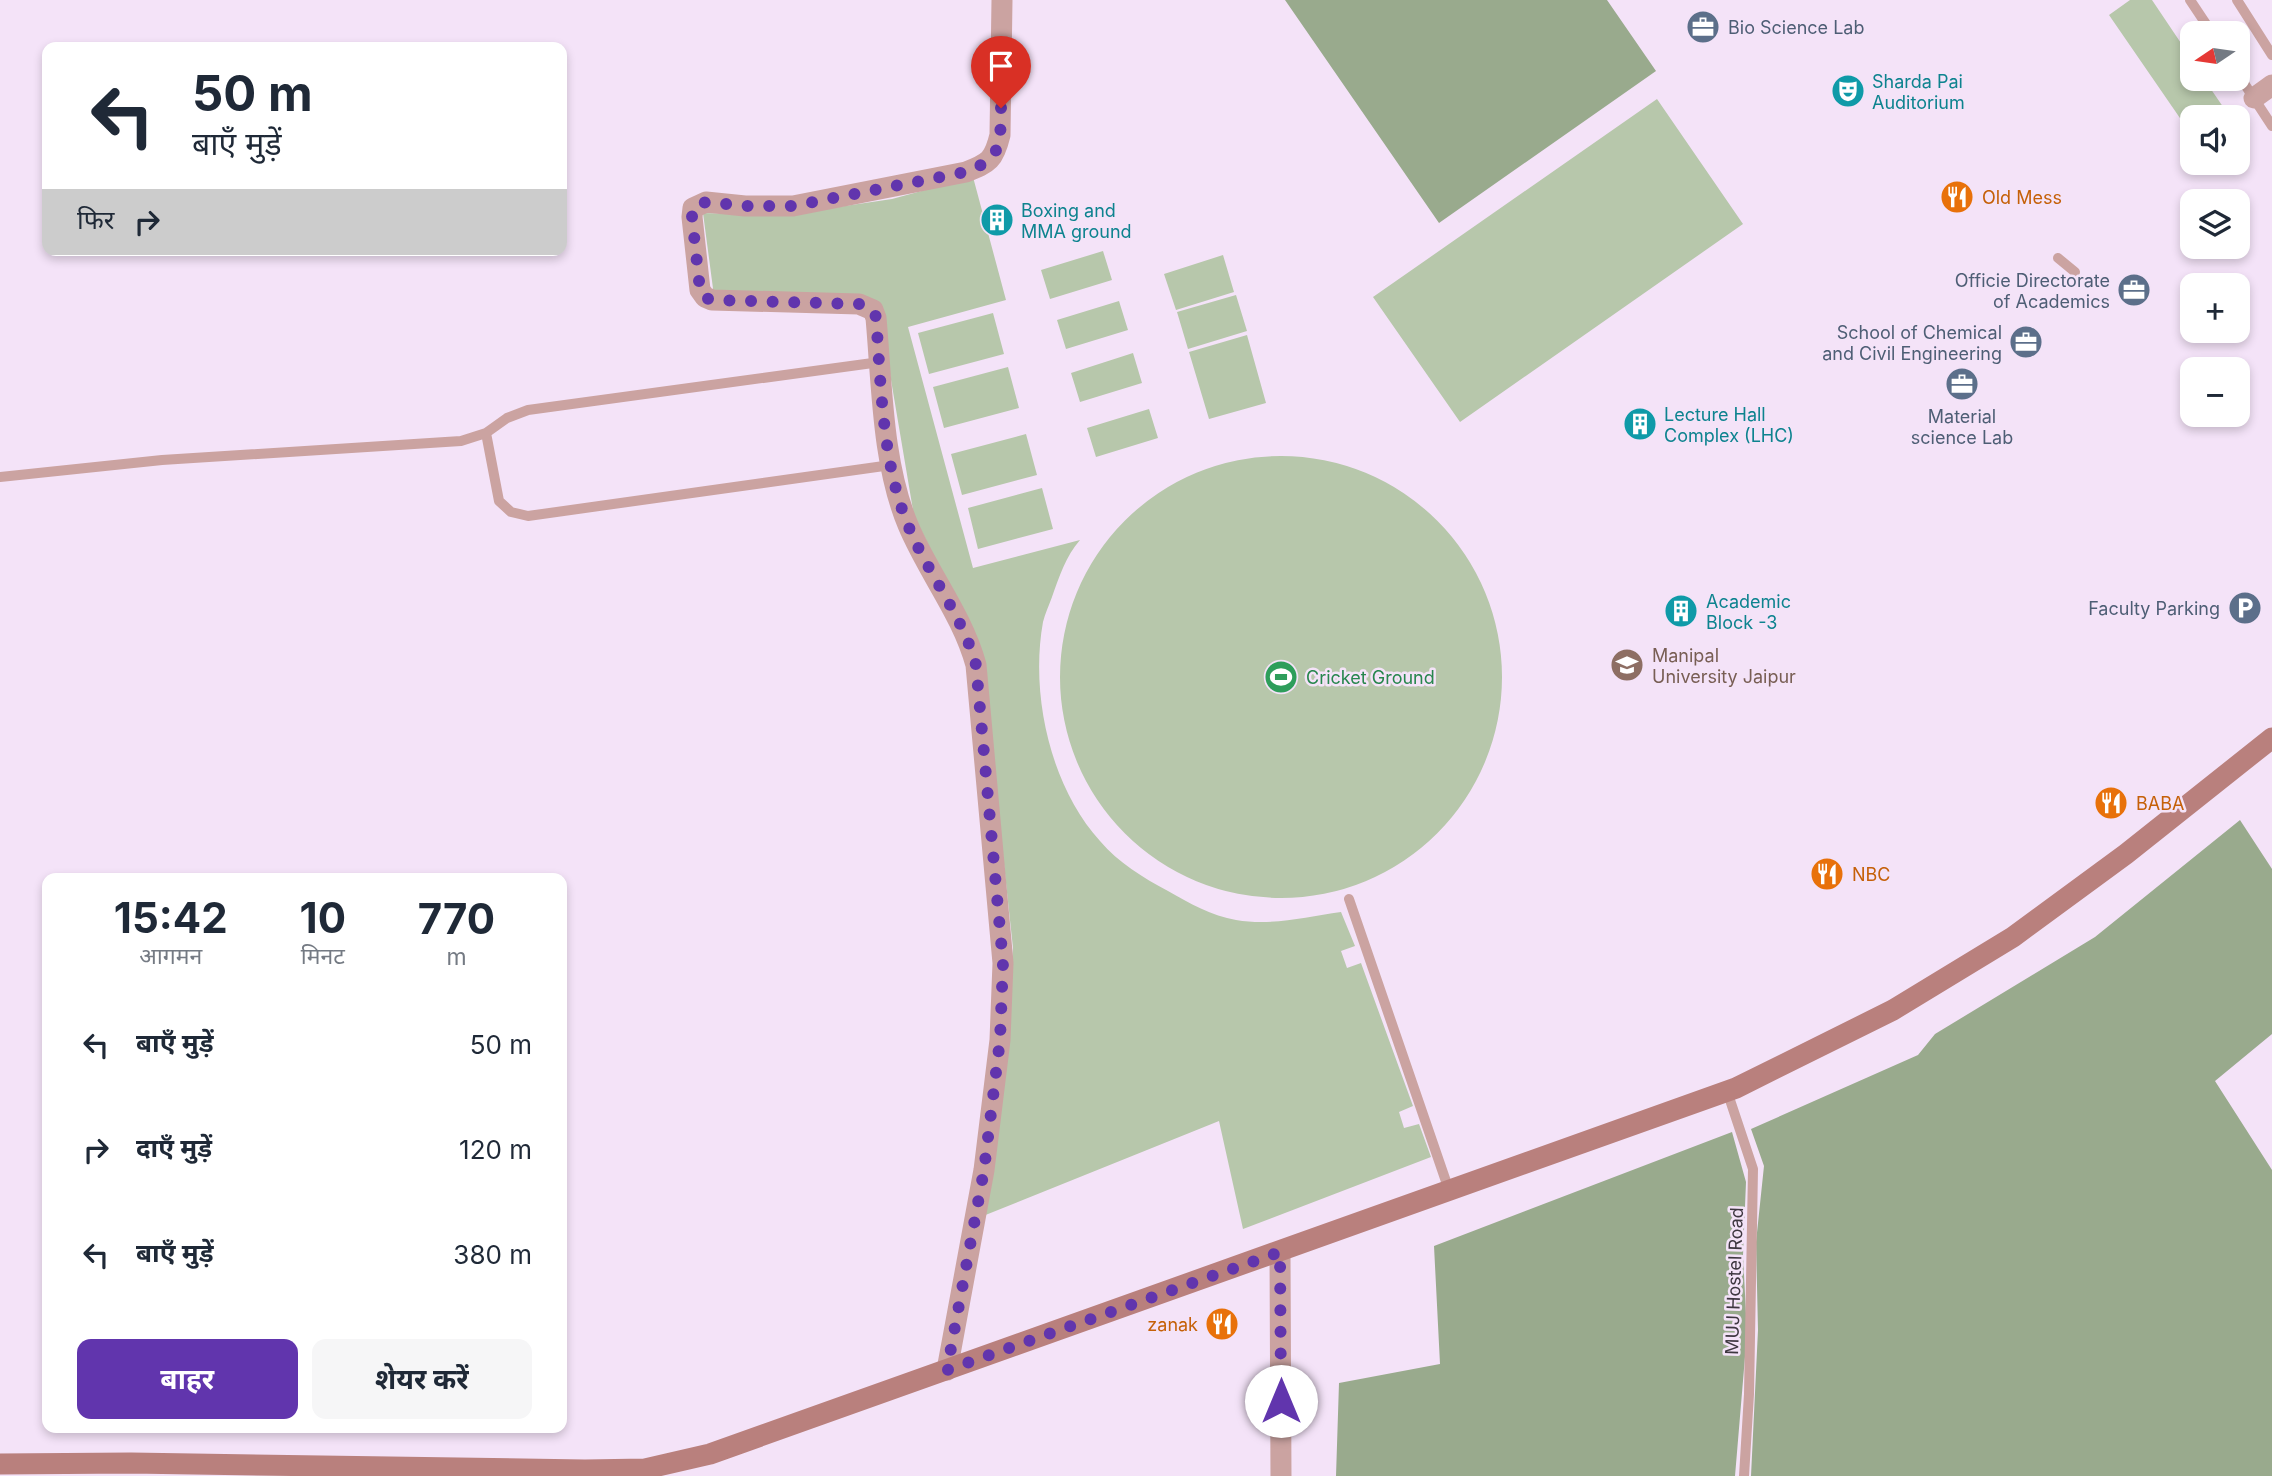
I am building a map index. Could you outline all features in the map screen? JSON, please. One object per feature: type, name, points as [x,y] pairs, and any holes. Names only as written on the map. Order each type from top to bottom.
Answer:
[{"type":"street","points":[[947,1370],[984,1170],[1000,1040],[1003,963],[976,665],[959,619],[920,553],[906,522],[891,465],[876,317],[873,310],[867,305],[705,298],[700,290],[692,217],[693,208],[706,202],[745,206],[793,206],[966,172],[984,164],[996,154],[1000,135],[1002,0]]},
{"type":"street","points":[[2254,98],[2272,85]]},
{"type":"street","points":[[0,1464],[131,1463],[584,1470],[645,1469],[710,1454],[1727,1091],[1808,1054],[1893,1010],[2013,937],[2126,854],[2272,738]]},
{"type":"street","points":[[1280,1252],[1281,1476]]},
{"type":"lane","points":[[2190,0],[2204,21]]},
{"type":"lane","points":[[2237,0],[2272,55]]},
{"type":"lane","points":[[2249,91],[2272,126]]},
{"type":"lane","points":[[2058,258],[2075,272]]},
{"type":"lane","points":[[0,477],[162,460],[461,441],[486,433],[507,418],[528,410],[880,362]]},
{"type":"lane","points":[[486,433],[499,501],[511,512],[528,516],[891,465]]},
{"type":"lane","points":[[1349,899],[1449,1190]]},
{"type":"lane","name":"MUJ Hostel Road","points":[[1727,1091],[1753,1169],[1749,1394],[1744,1476]]},
{"type":"green space","points":[[1285,0],[1607,0],[1656,71],[1439,223]]},
{"type":"green space","points":[[2130,0],[2152,0],[2180,42],[2180,91],[2212,91],[2222,105],[2180,105],[2180,118],[2109,15]]},
{"type":"green space","points":[[1657,99],[1743,224],[1460,422],[1373,297]]},
{"type":"green space","points":[[973,177],[1006,300],[908,327],[973,568],[1080,540],[1063,567],[1046,613],[1040,650],[1042,708],[1048,738],[1068,794],[1083,819],[1115,856],[1149,880],[1209,912],[1236,920],[1263,922],[1341,912],[1355,946],[1341,951],[1347,968],[1361,963],[1413,1106],[1399,1112],[1404,1128],[1419,1124],[1431,1157],[1243,1229],[1219,1121],[983,1216],[1001,1087],[1013,948],[981,650],[914,516],[878,303],[714,296],[703,213],[784,215],[892,199]]},
{"type":"green space","points":[[1103,251],[1112,280],[1050,299],[1041,270]]},
{"type":"green space","points":[[1223,255],[1234,292],[1176,310],[1164,274]]},
{"type":"green space","points":[[1236,295],[1247,331],[1188,349],[1177,312]]},
{"type":"green space","points":[[1119,301],[1128,330],[1066,349],[1057,320]]},
{"type":"green space","points":[[993,313],[1004,354],[929,374],[918,333]]},
{"type":"green space","points":[[1247,335],[1266,403],[1209,419],[1189,352]]},
{"type":"green space","points":[[1133,353],[1142,383],[1080,402],[1071,373]]},
{"type":"green space","points":[[1008,367],[1019,408],[944,428],[933,387]]},
{"type":"green space","points":[[1149,409],[1158,438],[1096,457],[1087,428]]},
{"type":"green space","points":[[1026,434],[1037,475],[962,495],[951,454]]},
{"type":"green space","name":"Cricket Ground","points":[[1281,456],[1324,460],[1366,472],[1404,493],[1438,520],[1465,554],[1486,592],[1498,634],[1502,677],[1498,720],[1486,762],[1465,800],[1438,834],[1404,861],[1366,882],[1324,894],[1281,898],[1238,894],[1196,882],[1158,861],[1124,834],[1097,800],[1076,762],[1064,720],[1060,677],[1064,634],[1076,592],[1097,554],[1124,520],[1158,493],[1196,472],[1238,460]]},
{"type":"green space","points":[[1042,488],[1053,529],[978,549],[968,508]]},
{"type":"green space","points":[[2240,820],[2272,869],[2272,1034],[2215,1081],[2272,1170],[2272,1476],[1751,1476],[1758,1330],[1756,1242],[1764,1166],[1751,1129],[1918,1055],[1935,1034],[2095,937]]},
{"type":"green space","points":[[1732,1132],[1746,1182],[1743,1255],[1747,1333],[1735,1476],[1336,1476],[1339,1383],[1440,1364],[1434,1246]]},
{"type":"place","name":"Bio Science Lab","points":[[1703,27]]},
{"type":"place","name":"Sharda Pai Auditorium","points":[[1848,91]]},
{"type":"place","name":"Old Mess","points":[[1957,197]]},
{"type":"place","name":"Boxing and MMA ground","points":[[997,220]]},
{"type":"place","name":"Officie Directorate of Academics","points":[[2134,290]]},
{"type":"place","name":"School of Chemical and Civil Engineering","points":[[2026,342]]},
{"type":"place","name":"Material science Lab","points":[[1962,384]]},
{"type":"place","name":"Lecture Hall Complex (LHC)","points":[[1640,424]]},
{"type":"place","name":"Faculty Parking","points":[[2245,608]]},
{"type":"place","name":"Academic Block -3","points":[[1681,611]]},
{"type":"place","name":"Manipal University Jaipur","points":[[1627,665]]},
{"type":"place","name":"Cricket Ground","points":[[1281,677]]},
{"type":"place","name":"BABA","points":[[2111,803]]},
{"type":"place","name":"NBC","points":[[1827,874]]},
{"type":"place","name":"zanak","points":[[1222,1324]]},
{"type":"route","points":[[1001,108],[996,154],[984,164],[966,172],[793,206],[745,206],[706,202],[699,204],[693,208],[692,217],[700,290],[705,298],[712,300],[859,304],[867,305],[873,310],[876,317],[891,465],[906,522],[920,553],[959,619],[976,665],[999,899],[1003,963],[1000,1040],[984,1170],[947,1370],[1280,1252],[1281,1401]]}]
